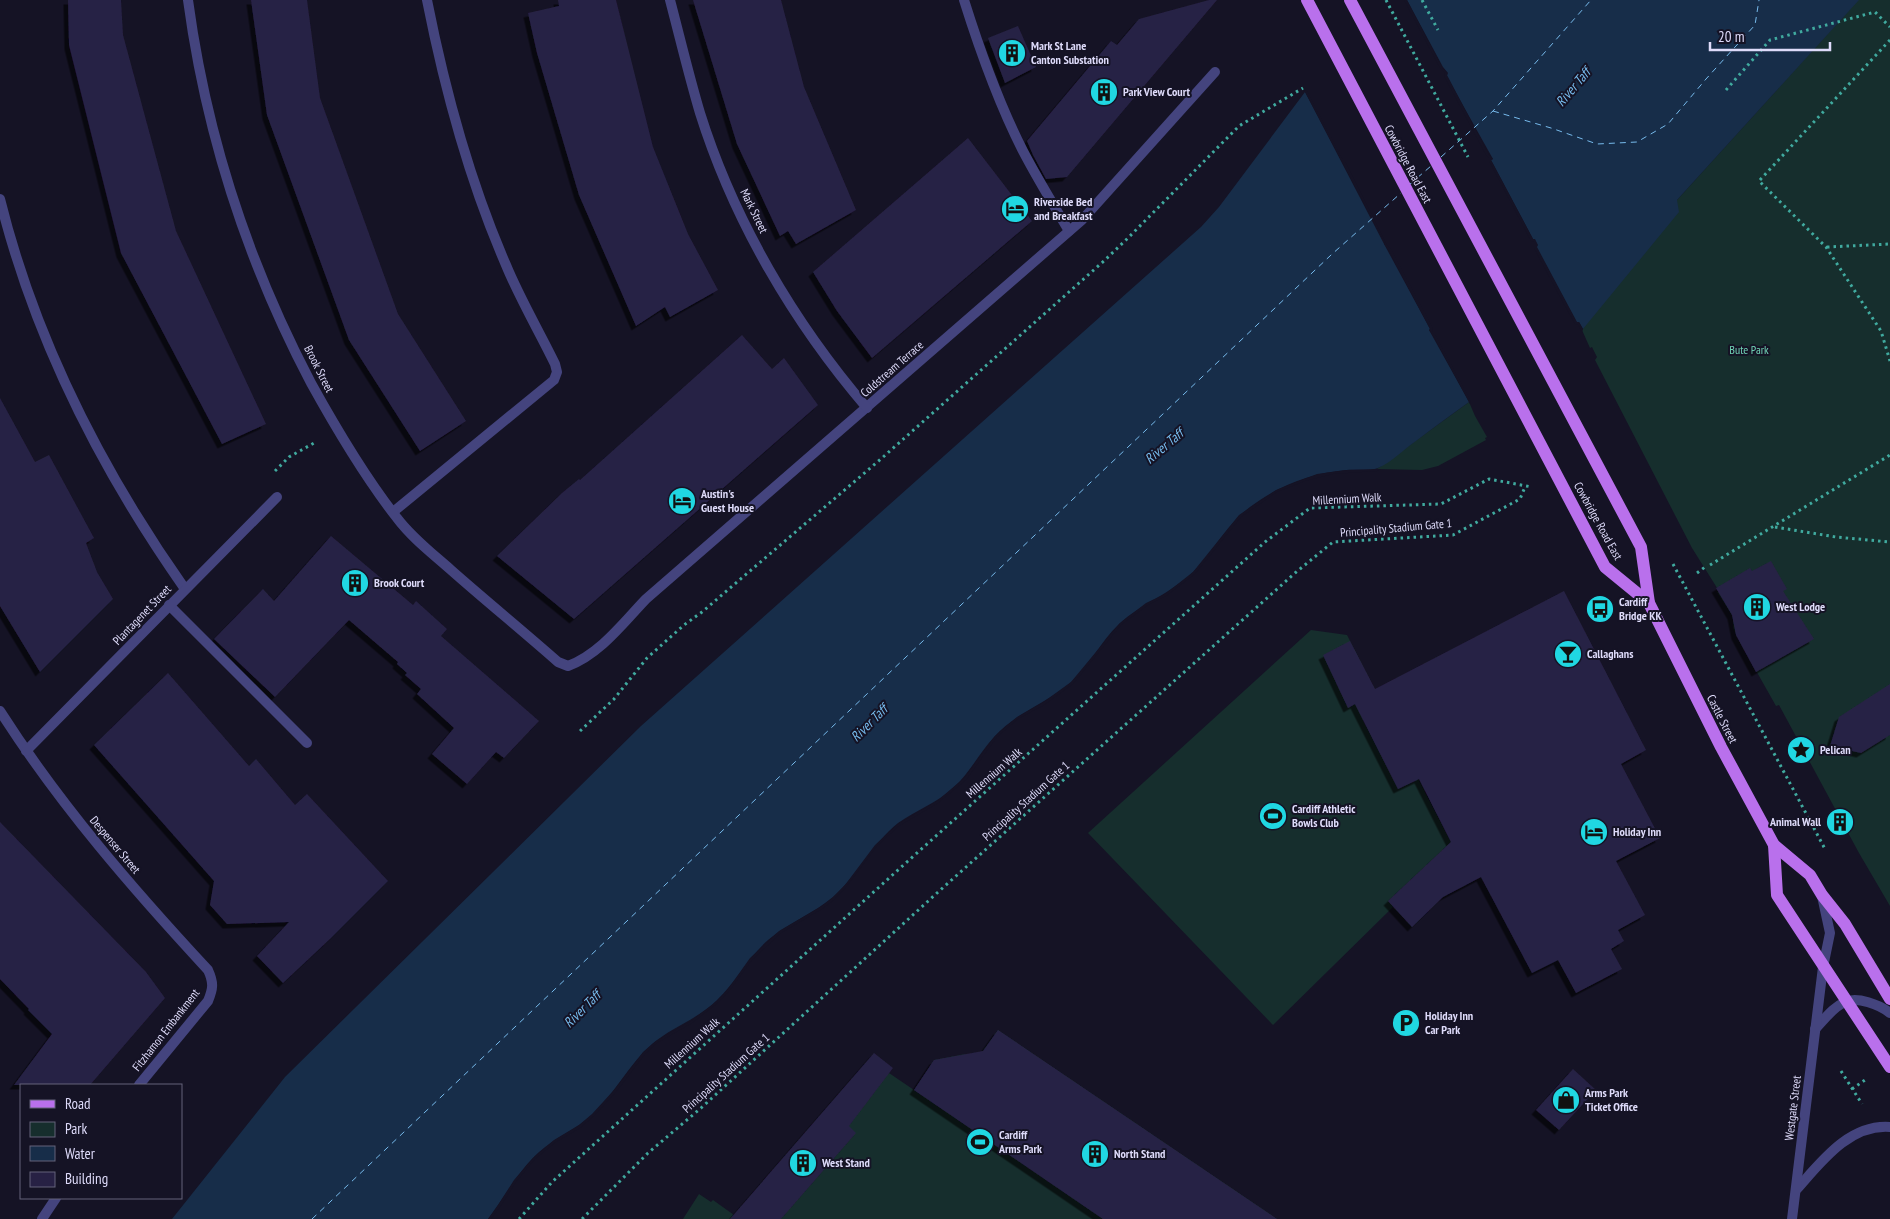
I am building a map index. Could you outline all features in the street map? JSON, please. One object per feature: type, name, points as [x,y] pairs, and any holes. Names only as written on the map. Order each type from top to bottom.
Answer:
[{"type":"main road","name":"Cowbridge Road East","points":[[1307,0],[1605,566],[1649,603]]},
{"type":"main road","name":"Cowbridge Road East","points":[[1350,2],[1641,547],[1649,603]]},
{"type":"main road","name":"Castle Street","points":[[1649,603],[1721,747],[1774,845],[1810,875],[1822,895],[1846,924],[1890,1000]]},
{"type":"main road","name":"Castle Street","points":[[1774,845],[1777,895],[1890,1067]]},
{"type":"street","name":"Brook Street","points":[[188,0],[203,90],[218,152],[236,209],[283,328],[338,432],[367,477],[398,519],[426,548],[558,662],[568,666]]},
{"type":"street","points":[[393,512],[554,380],[557,372],[555,364],[530,318],[506,266],[471,174],[449,97],[427,0]]},
{"type":"street","name":"Mark Street","points":[[670,0],[700,114],[742,218],[768,268],[800,319],[867,408]]},
{"type":"street","points":[[964,0],[981,53],[1022,150],[1047,196],[1070,230]]},
{"type":"street","name":"Coldstream Terrace","points":[[568,666],[580,662],[611,636],[646,599],[1093,209],[1215,72]]},
{"type":"street","points":[[0,199],[9,235],[32,307],[92,440],[163,558],[185,589]]},
{"type":"street","name":"Plantagenet Street","points":[[26,751],[278,497]]},
{"type":"street","points":[[169,605],[307,742]]},
{"type":"street","name":"Despenser Street","points":[[0,711],[63,802],[136,891],[208,970],[213,981],[213,990]]},
{"type":"street","name":"Westgate Street","points":[[1792,1219],[1823,967],[1830,933],[1822,895]]},
{"type":"street","name":"Fitzhamon Embankment","points":[[140,1084],[208,1001],[213,990]]},
{"type":"street","points":[[1815,1029],[1846,1001],[1866,1002],[1883,1007],[1890,1013]]},
{"type":"street","points":[[1797,1189],[1826,1157],[1843,1142],[1857,1134],[1876,1128],[1890,1127]]},
{"type":"street","points":[[42,1219],[55,1199]]},
{"type":"path","points":[[1422,0],[1438,30]]},
{"type":"path","points":[[1726,90],[1770,40],[1875,12],[1890,27]]},
{"type":"path","points":[[1890,40],[1758,181],[1826,247],[1880,331],[1890,361]]},
{"type":"path","points":[[580,731],[614,698],[647,658],[684,624],[702,612],[837,498],[1111,254],[1239,126],[1303,88]]},
{"type":"path","points":[[1826,247],[1890,244]]},
{"type":"path","points":[[270,476],[294,453],[338,432]]},
{"type":"path","points":[[1710,564],[1890,455]]},
{"type":"path","name":"Millennium Walk","points":[[519,1219],[552,1182],[901,867],[1266,542],[1310,508],[1441,504],[1489,479],[1525,487],[1534,487]]},
{"type":"path","name":"Principality Stadium Gate 1","points":[[582,1219],[648,1153],[708,1102],[1175,679],[1333,542],[1453,535],[1520,499],[1525,487]]},
{"type":"path","points":[[1774,526],[1836,537],[1890,542]]},
{"type":"path","points":[[1670,558],[1829,857]]},
{"type":"path","points":[[1697,572],[1705,567]]},
{"type":"path","points":[[1841,1071],[1864,1109]]},
{"type":"path","points":[[1852,1089],[1870,1077]]},
{"type":"green space","name":"Bute Park","points":[[1847,0],[1890,0],[1890,906],[1859,853],[1779,705],[1776,706],[1741,644],[1733,628],[1733,617],[1692,548],[1595,360],[1597,357],[1592,347],[1590,348],[1582,330],[1677,200],[1852,7]]},
{"type":"green space","points":[[1469,402],[1487,437],[1485,438],[1486,440],[1438,466],[1422,470],[1377,469]]},
{"type":"green space","name":"Cardiff Athletic Bowls Club","points":[[1311,630],[1347,635],[1467,873],[1412,927],[1393,907],[1273,1025],[1088,833]]},
{"type":"green space","name":"Cardiff Arms Park","points":[[998,1030],[1277,1219],[683,1219],[699,1194],[711,1202],[713,1200],[734,1215],[850,1081],[889,1073],[914,1090],[934,1060],[965,1054],[975,1061]]},
{"type":"water","name":"River Taff","points":[[1407,0],[1859,0],[1677,200],[1679,212],[1583,329],[1579,322],[1577,323],[1536,247],[1534,239],[1491,160],[1493,159]]},
{"type":"water","name":"River Taff","points":[[1305,92],[1429,330],[1469,402],[1393,459],[1378,468],[1333,472],[1308,477],[1283,487],[1250,507],[1227,530],[1194,571],[1167,592],[1137,610],[1119,624],[1083,670],[1069,684],[1011,721],[989,743],[953,788],[898,823],[889,831],[833,897],[768,940],[710,1007],[652,1044],[636,1060],[593,1114],[531,1159],[488,1219],[172,1219],[285,1077],[641,726],[1201,227],[1219,207]]},
{"type":"pier","points":[[1404,0],[1407,0],[1442,67],[1448,74],[1488,153],[1493,159],[1491,160],[1533,239],[1535,239],[1537,247],[1577,322],[1579,322],[1583,329],[1582,332],[1578,325],[1575,324],[1560,297],[1534,248],[1534,242],[1531,241],[1489,158],[1444,76],[1445,73],[1440,68]]},
{"type":"pier","points":[[1304,90],[1307,91],[1346,163],[1387,245],[1391,249],[1433,328],[1432,331],[1471,401],[1470,404],[1429,330]]},
{"type":"pier","points":[[1381,469],[1377,471],[1333,474],[1305,481],[1277,492],[1241,517],[1195,574],[1166,596],[1148,605],[1121,625],[1073,684],[1044,705],[1018,719],[997,737],[966,780],[938,803],[899,826],[890,834],[877,846],[834,900],[781,933],[752,960],[719,1002],[692,1023],[657,1043],[645,1054],[616,1092],[594,1116],[535,1159],[516,1182],[491,1219],[488,1219],[514,1180],[533,1158],[554,1140],[579,1125],[592,1114],[614,1090],[643,1052],[656,1041],[691,1021],[717,1001],[750,958],[779,931],[832,898],[845,885],[875,845],[889,832],[898,824],[937,801],[964,778],[995,736],[1017,717],[1042,703],[1071,682],[1120,623],[1146,603],[1165,594],[1193,572],[1239,515],[1276,490],[1317,474],[1347,470]]},
{"type":"building","points":[[68,0],[121,0],[123,35],[176,231],[266,424],[222,444],[121,253],[69,45]]},
{"type":"building","points":[[251,0],[307,0],[320,98],[398,314],[466,421],[420,451],[349,340],[267,115]]},
{"type":"building","points":[[558,0],[616,0],[653,147],[688,234],[718,290],[670,317],[665,307],[636,326],[579,195],[537,53],[528,13],[559,6]]},
{"type":"building","points":[[693,0],[781,0],[804,87],[856,210],[796,244],[788,231],[780,236],[737,144]]},
{"type":"building","name":"Park View Court","points":[[1209,0],[1217,0],[1067,177],[1046,179],[1027,141],[1111,41],[1117,45],[1139,19]]},
{"type":"building","name":"Mark St Lane Canton Substation","points":[[1018,26],[1036,67],[1005,83],[988,38]]},
{"type":"building","points":[[968,138],[1032,221],[872,358],[837,311],[813,272]]},
{"type":"building","points":[[742,335],[772,369],[784,358],[818,405],[574,619],[497,556],[562,493],[580,480]]},
{"type":"building","points":[[0,398],[35,462],[49,455],[94,538],[86,543],[97,572],[113,599],[40,672],[0,606]]},
{"type":"building","points":[[331,536],[413,605],[416,601],[447,629],[441,636],[539,721],[504,758],[496,752],[467,784],[432,754],[454,728],[417,694],[421,689],[405,675],[407,673],[397,664],[398,662],[349,620],[275,697],[214,639],[263,589],[274,601]]},
{"type":"building","name":"West Lodge","points":[[1771,561],[1787,589],[1783,591],[1814,639],[1756,672],[1736,635],[1732,615],[1716,588],[1750,568],[1752,571]]},
{"type":"building","points":[[1564,591],[1646,750],[1621,764],[1660,838],[1616,861],[1645,915],[1618,930],[1624,941],[1611,949],[1622,969],[1576,993],[1558,960],[1532,973],[1481,877],[1443,897],[1412,927],[1388,901],[1451,842],[1419,779],[1398,789],[1355,704],[1348,708],[1323,655],[1350,641],[1375,689]]},
{"type":"building","points":[[168,673],[249,766],[256,759],[295,805],[307,794],[388,881],[283,983],[257,956],[289,922],[227,924],[210,905],[214,881],[94,745]]},
{"type":"building","points":[[1890,684],[1890,735],[1861,753],[1830,746],[1839,717]]},
{"type":"building","points":[[0,822],[146,972],[165,998],[91,1084],[14,1085],[52,1034],[0,979]]},
{"type":"building","name":"North Stand","points":[[998,1030],[1277,1219],[1103,1219],[914,1090],[934,1060],[983,1051]]},
{"type":"building","name":"West Stand","points":[[874,1053],[893,1068],[849,1126],[856,1133],[781,1219],[730,1219]]},
{"type":"building","name":"Arms Park Ticket Office","points":[[1573,1069],[1596,1090],[1559,1130],[1536,1110]]},
{"type":"ferry route","points":[[1441,157],[1493,111],[1591,0]]},
{"type":"ferry route","points":[[1493,111],[1597,144],[1637,142],[1668,124],[1755,25],[1759,0]]},
{"type":"ferry route","points":[[1409,185],[1431,166]]},
{"type":"ferry route","points":[[312,1219],[1331,255],[1401,193]]},
{"type":"place","name":"Mark St Lane Canton Substation","points":[[1012,53]]},
{"type":"place","name":"Park View Court","points":[[1104,92]]},
{"type":"place","name":"Riverside Bed and Breakfast","points":[[1015,209]]},
{"type":"place","name":"Austin's Guest House","points":[[682,501]]},
{"type":"place","name":"Brook Court","points":[[355,583]]},
{"type":"place","name":"West Lodge","points":[[1757,607]]},
{"type":"place","name":"Cardiff Bridge KK","points":[[1600,609]]},
{"type":"place","name":"Callaghans","points":[[1568,654]]},
{"type":"place","name":"Pelican","points":[[1801,750]]},
{"type":"place","name":"Cardiff Athletic Bowls Club","points":[[1273,816]]},
{"type":"place","name":"Animal Wall","points":[[1840,822]]},
{"type":"place","name":"Holiday Inn","points":[[1594,832]]},
{"type":"place","name":"Holiday Inn Car Park","points":[[1406,1023]]},
{"type":"place","name":"Arms Park Ticket Office","points":[[1566,1100]]},
{"type":"place","name":"Cardiff Arms Park","points":[[980,1142]]},
{"type":"place","name":"North Stand","points":[[1095,1154]]},
{"type":"place","name":"West Stand","points":[[803,1163]]}]
